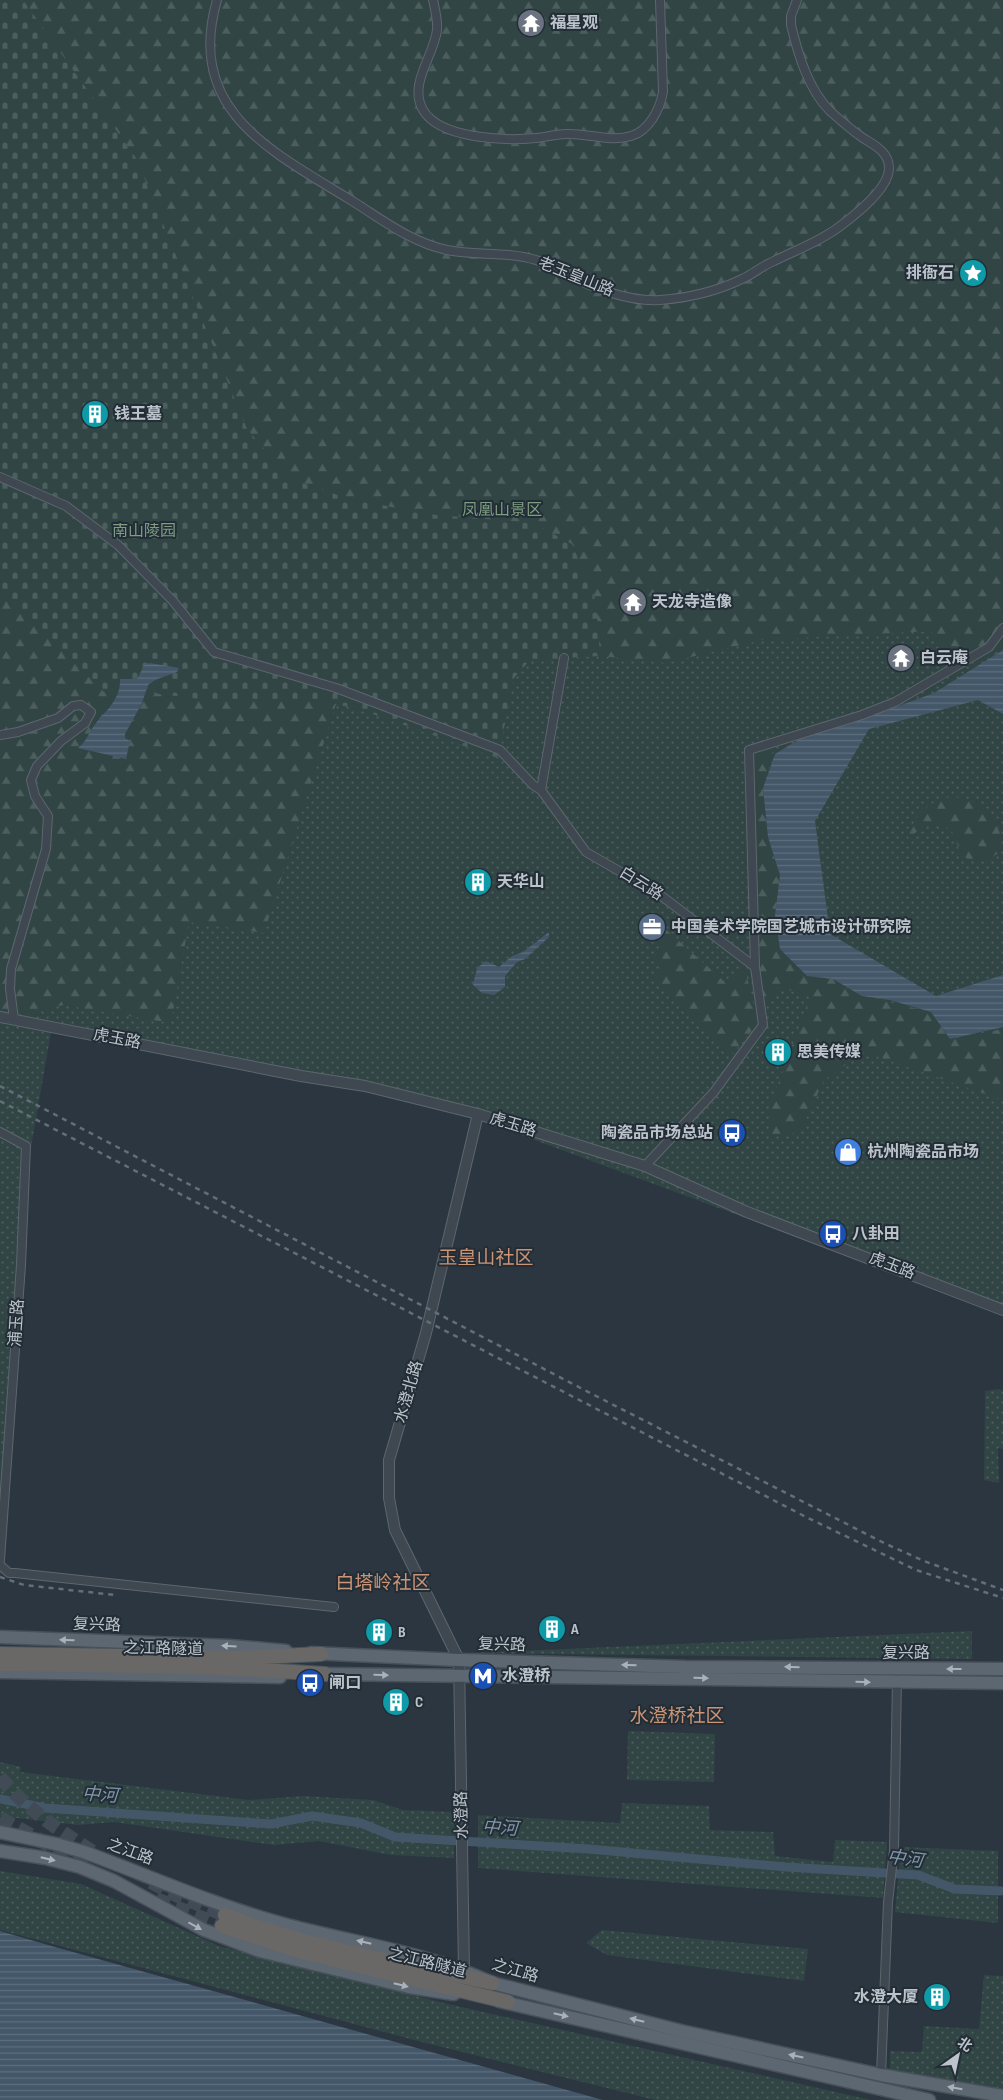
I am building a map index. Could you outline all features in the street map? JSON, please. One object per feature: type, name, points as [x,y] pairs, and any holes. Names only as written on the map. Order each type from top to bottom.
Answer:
[{"type":"highway","name":"之江路隧道","points":[[0,1654],[239,1658],[321,1654]]},
{"type":"highway","name":"之江路隧道","points":[[0,1664],[163,1666],[325,1674]]},
{"type":"highway","name":"之江路隧道","points":[[492,1983],[306,1942],[258,1928],[224,1921],[306,1953],[508,2002]]},
{"type":"main road","name":"复兴路","points":[[0,1637],[230,1646],[321,1654],[459,1660],[677,1666],[1003,1669]]},
{"type":"main road","name":"复兴路","points":[[0,1672],[310,1678],[325,1674],[1003,1683]]},
{"type":"main road","name":"之江路","points":[[0,1832],[84,1852],[281,1924],[415,1954],[464,1970],[492,1983],[681,2031],[881,2075],[1003,2096]]},
{"type":"main road","name":"之江路","points":[[0,1851],[46,1858],[80,1867],[114,1881],[204,1930],[260,1951],[409,1987],[508,2002],[929,2100]]},
{"type":"street","name":"老玉皇山路","points":[[217,0],[210,28],[211,61],[224,99],[242,125],[275,152],[325,186],[417,240],[448,250],[521,256],[538,260],[603,290],[637,299],[658,300],[688,297],[724,287],[771,262],[823,239],[865,206],[878,192],[889,172],[889,164],[880,150],[861,137],[828,109],[811,84],[791,25],[791,16],[797,0]]},
{"type":"street","points":[[433,0],[438,28],[435,44],[422,75],[417,96],[422,110],[433,122],[447,130],[466,134],[516,139],[569,134],[614,138],[632,136],[655,117],[661,104],[663,92],[660,0]]},
{"type":"street","name":"白云路","points":[[0,477],[66,506],[118,545],[173,601],[214,652],[336,688],[500,750],[532,785],[540,790],[586,852],[659,894],[755,967]]},
{"type":"street","points":[[645,1166],[714,1092],[763,1026],[755,967],[749,750],[862,715],[895,702],[989,647],[1003,628]]},
{"type":"street","points":[[540,790],[564,658]]},
{"type":"street","points":[[0,735],[18,732],[58,718],[73,706],[82,706],[91,712],[85,723],[61,741],[37,766],[31,780],[35,796],[48,816],[46,850],[11,969],[10,989],[14,1019]]},
{"type":"street","name":"虎玉路","points":[[0,1016],[301,1076],[365,1086],[478,1114],[645,1166],[747,1212],[1003,1310]]},
{"type":"street","name":"水澄北路","points":[[459,1660],[395,1530],[389,1498],[388,1480],[389,1460],[426,1333],[478,1114]]},
{"type":"street","name":"浦玉路","points":[[0,1132],[26,1146],[21,1265],[0,1560]]},
{"type":"street","points":[[0,1565],[9,1572],[15,1573],[334,1607]]},
{"type":"street","name":"水澄路","points":[[459,1660],[464,1970]]},
{"type":"street","points":[[881,2075],[888,1902],[894,1850],[898,1682],[896,1669]]},
{"type":"green space","name":"凤凰山景区","points":[[0,0],[1003,0],[1003,1313],[448,1108],[53,1021],[26,1176],[0,1579]]},
{"type":"green space","name":"凤凰山景区","points":[[0,0],[1003,0],[1003,650],[993,656],[949,670],[931,631],[762,640],[666,663],[600,656],[530,660],[514,678],[498,758],[367,712],[336,704],[264,933],[189,922],[171,1023],[63,1005],[14,1019],[0,1017]]},
{"type":"green space","name":"南山陵园","points":[[0,0],[23,0],[136,158],[247,429],[290,479],[344,497],[425,514],[533,523],[572,544],[596,601],[600,656],[530,660],[514,678],[498,758],[367,712],[317,699],[207,700],[152,693],[104,692],[0,591]]},
{"type":"green space","points":[[774,747],[763,788],[768,837],[780,875],[775,915],[807,976],[833,979],[859,995],[931,1012],[950,1039],[1003,1029],[1003,1100],[864,1052],[824,1080],[800,1132],[770,1136],[770,1106],[810,997],[779,987],[762,1015],[755,967],[749,757]]},
{"type":"green space","points":[[951,797],[972,801],[988,812],[999,829],[1002,850],[986,860],[969,860],[959,850],[955,837],[949,829],[937,825],[925,827],[908,839],[913,823],[922,811],[935,802]]},
{"type":"green space","points":[[661,925],[728,985],[745,969],[758,1024],[731,1055],[654,980],[664,969],[651,956],[660,947],[651,936]]},
{"type":"green space","points":[[999,1389],[1003,1391],[1003,1449],[998,1448],[999,1483],[984,1480],[985,1391]]},
{"type":"green space","points":[[972,1631],[972,1659],[471,1653]]},
{"type":"green space","points":[[628,1731],[715,1734],[714,1782],[627,1780]]},
{"type":"green space","points":[[0,1762],[21,1767],[20,1772],[249,1800],[303,1796],[373,1800],[403,1810],[455,1812],[454,1858],[391,1855],[319,1841],[274,1845],[114,1822],[78,1825],[0,1816]]},
{"type":"green space","points":[[622,1803],[709,1806],[710,1830],[773,1832],[775,1856],[833,1862],[835,1840],[887,1842],[883,1898],[478,1868],[478,1815],[620,1823]]},
{"type":"green space","points":[[901,1847],[998,1851],[998,1923],[895,1912]]},
{"type":"green space","points":[[0,1871],[81,1884],[219,1946],[448,2004],[871,2100],[655,2100],[414,2040],[0,1930]]},
{"type":"green space","points":[[602,1930],[808,1949],[804,1981],[607,1955],[586,1943]]},
{"type":"green space","points":[[984,1975],[1003,1976],[1003,2089],[890,2070],[890,2051],[922,2052],[924,2026],[979,2029]]},
{"type":"water","points":[[1003,650],[1003,714],[978,700],[869,729],[815,821],[830,934],[936,996],[1003,975],[1003,1027],[950,1039],[931,1012],[890,1000],[862,996],[833,979],[807,976],[780,949],[775,915],[780,875],[768,837],[763,788],[775,754],[803,737],[852,723],[934,693]]},
{"type":"water","points":[[150,663],[179,668],[177,672],[155,680],[148,685],[142,703],[125,734],[125,738],[130,741],[126,759],[78,748],[116,698],[120,679],[137,679],[145,664]]},
{"type":"water","points":[[549,932],[549,937],[525,959],[517,962],[505,976],[505,987],[494,995],[482,993],[473,985],[477,968],[486,961],[499,967],[512,956],[523,952]]},
{"type":"water","points":[[0,1931],[55,1947],[603,2100],[0,2100]]},
{"type":"waterway","name":"中河","points":[[0,1799],[45,1808],[271,1824],[312,1816],[361,1823],[395,1837],[589,1849],[786,1867],[918,1875],[955,1889],[1001,1891]]},
{"type":"tunnel","points":[[0,1777],[34,1810],[98,1855]]},
{"type":"tunnel","points":[[0,1818],[87,1866]]},
{"type":"tunnel","points":[[151,1882],[178,1896],[225,1915]]},
{"type":"tunnel","points":[[156,1899],[222,1926]]},
{"type":"railway","points":[[0,1086],[596,1396],[884,1543],[924,1561],[1003,1590]]},
{"type":"railway","points":[[0,1101],[808,1518],[916,1570],[1003,1598]]},
{"type":"railway","points":[[0,1577],[24,1585],[115,1595]]},
{"type":"place","name":"福星观","points":[[531,23]]},
{"type":"place","name":"排衙石","points":[[973,273]]},
{"type":"place","name":"钱王墓","points":[[95,414]]},
{"type":"place","name":"天龙寺造像","points":[[633,602]]},
{"type":"place","name":"白云庵","points":[[901,658]]},
{"type":"place","name":"天华山","points":[[478,882]]},
{"type":"place","name":"中国美术学院国艺城市设计研究院","points":[[652,927]]},
{"type":"place","name":"思美传媒","points":[[778,1052]]},
{"type":"place","name":"陶瓷品市场总站","points":[[732,1133]]},
{"type":"place","name":"杭州陶瓷品市场","points":[[848,1152]]},
{"type":"place","name":"八卦田","points":[[833,1234]]},
{"type":"place","name":"A","points":[[552,1629]]},
{"type":"place","name":"B","points":[[379,1632]]},
{"type":"place","name":"水澄桥","points":[[483,1676]]},
{"type":"place","name":"闸口","points":[[310,1683]]},
{"type":"place","name":"C","points":[[396,1702]]},
{"type":"place","name":"水澄大厦","points":[[937,1997]]},
{"type":"district","name":"玉皇山社区","points":[[486,1258]]},
{"type":"district","name":"白塔岭社区","points":[[383,1583]]},
{"type":"district","name":"水澄桥社区","points":[[677,1716]]}]
